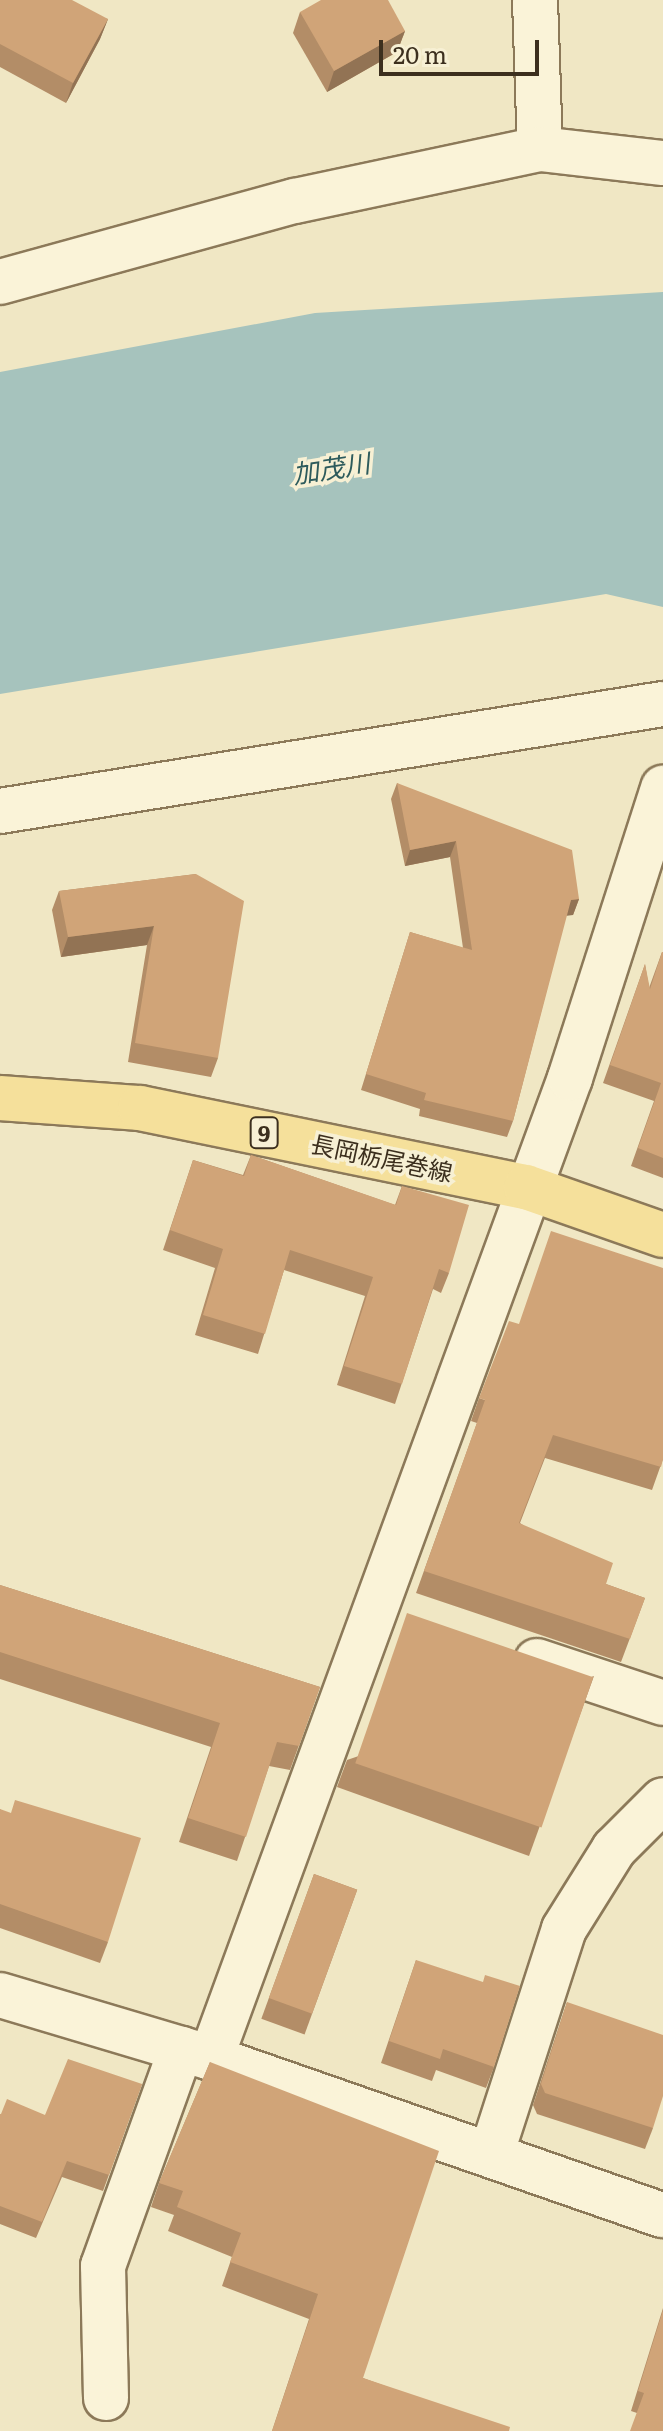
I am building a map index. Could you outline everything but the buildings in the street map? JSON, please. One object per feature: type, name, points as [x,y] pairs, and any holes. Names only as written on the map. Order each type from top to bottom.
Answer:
[{"type":"main road","name":"長岡栃尾巻線","points":[[0,1098],[140,1108],[526,1187],[663,1235]]},
{"type":"street","points":[[535,0],[540,149]]},
{"type":"street","points":[[0,282],[51,274],[295,201],[540,149],[663,163]]},
{"type":"street","points":[[0,811],[663,704]]},
{"type":"street","points":[[106,2398],[103,2266],[196,2054],[372,1605],[526,1187],[652,861],[663,788]]},
{"type":"street","points":[[372,1605],[416,1619]]},
{"type":"street","points":[[503,1649],[663,1703]]},
{"type":"street","points":[[491,2155],[564,1929],[614,1849],[663,1800]]},
{"type":"street","points":[[0,1995],[196,2054],[663,2215]]},
{"type":"water","name":"加茂川","points":[[663,292],[663,607],[606,594],[0,694],[0,372],[315,313]]}]
